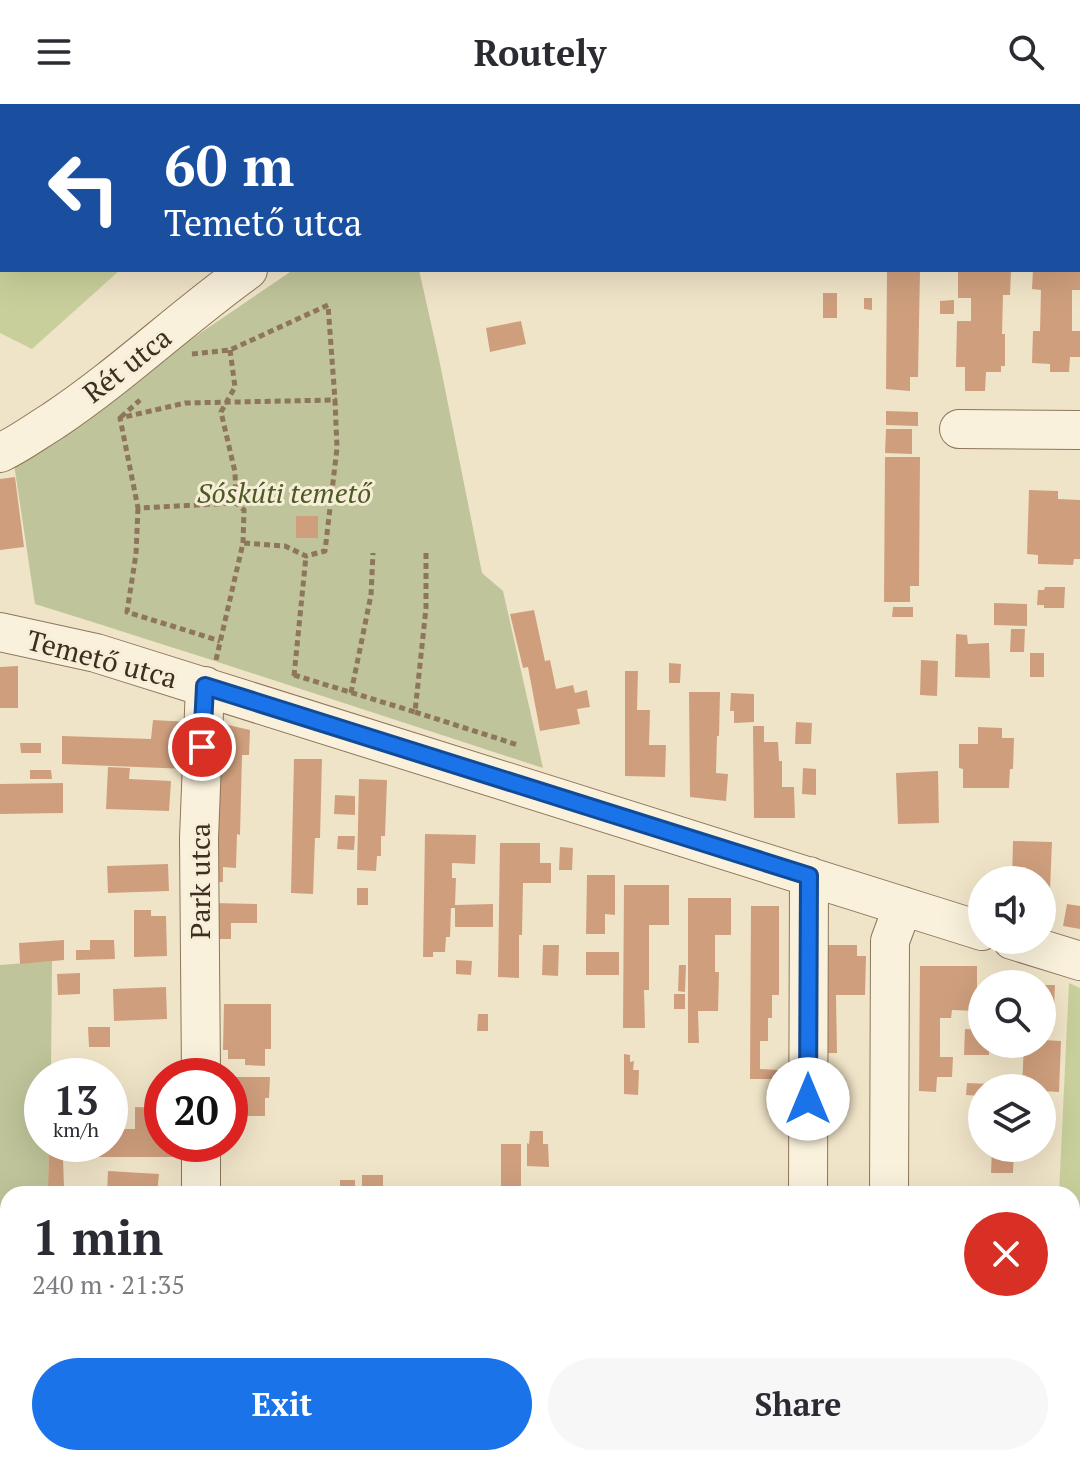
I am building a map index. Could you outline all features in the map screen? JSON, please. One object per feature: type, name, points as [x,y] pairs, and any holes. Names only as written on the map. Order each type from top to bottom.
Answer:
[{"type":"street","name":"Rét utca","points":[[0,453],[79,403],[245,272]]},
{"type":"street","points":[[959,429],[1080,430]]},
{"type":"street","name":"Temető utca","points":[[0,632],[96,653],[205,686],[968,927]]},
{"type":"street","name":"Park utca","points":[[201,1058],[199,838],[205,686]]},
{"type":"street","points":[[808,1186],[809,876]]},
{"type":"street","points":[[889,1186],[890,941],[903,906]]},
{"type":"street","points":[[1056,954],[1080,961]]},
{"type":"street","points":[[201,1162],[201,1186]]},
{"type":"path","points":[[190,354],[230,350],[328,305],[337,448],[325,551],[306,556],[285,546],[243,543]]},
{"type":"path","points":[[230,350],[235,387],[221,412],[235,472],[236,503]]},
{"type":"path","points":[[120,418],[143,396]]},
{"type":"path","points":[[120,418],[185,403],[335,400]]},
{"type":"path","points":[[120,418],[138,508],[136,554],[127,612],[220,641]]},
{"type":"path","points":[[138,508],[236,503],[244,510],[243,543],[216,660],[205,686]]},
{"type":"path","points":[[351,693],[371,595],[373,553]]},
{"type":"path","points":[[415,712],[426,608],[426,553]]},
{"type":"path","points":[[287,712],[294,675],[306,556]]},
{"type":"path","points":[[294,675],[518,745]]},
{"type":"green space","points":[[0,272],[118,272],[32,349],[0,333]]},
{"type":"green space","name":"Sóskúti temető","points":[[290,272],[419,272],[482,573],[503,591],[543,768],[35,604],[14,464]]},
{"type":"green space","points":[[52,961],[51,1058],[24,1058],[24,1162],[49,1162],[48,1186],[0,1186],[0,965]]},
{"type":"green space","points":[[1069,983],[1080,988],[1080,1186],[1059,1186]]},
{"type":"building","points":[[887,272],[920,272],[918,377],[910,377],[910,391],[886,389]]},
{"type":"building","points":[[958,272],[1011,272],[1010,295],[1003,295],[1005,366],[1001,366],[1001,372],[986,372],[985,391],[965,391],[965,367],[956,367],[957,321],[971,321],[971,298],[958,298]]},
{"type":"building","points":[[1033,272],[1080,272],[1080,290],[1072,290],[1072,331],[1080,331],[1080,357],[1070,357],[1069,372],[1050,372],[1050,364],[1032,363],[1033,331],[1040,331],[1041,290],[1032,289]]},
{"type":"building","points":[[823,293],[837,293],[837,318],[823,318]]},
{"type":"building","points":[[864,298],[872,298],[872,310],[864,309]]},
{"type":"building","points":[[954,300],[954,314],[940,314],[940,301]]},
{"type":"building","points":[[521,321],[526,344],[490,352],[486,328]]},
{"type":"building","points":[[886,411],[918,412],[918,426],[886,425]]},
{"type":"building","points":[[886,429],[912,429],[912,454],[885,453]]},
{"type":"building","points":[[885,457],[920,457],[919,586],[910,586],[910,602],[884,602]]},
{"type":"building","points":[[15,477],[24,547],[0,550],[0,479]]},
{"type":"building","points":[[1029,490],[1058,491],[1058,499],[1080,500],[1080,559],[1074,559],[1073,565],[1038,564],[1038,555],[1027,554]]},
{"type":"building","points":[[296,516],[318,516],[318,538],[296,538]]},
{"type":"building","points":[[1065,587],[1064,608],[1037,605],[1038,590]]},
{"type":"building","points":[[994,603],[1027,604],[1027,626],[994,625]]},
{"type":"building","points":[[893,607],[913,607],[913,617],[892,617]]},
{"type":"building","points":[[534,610],[545,661],[550,660],[556,689],[573,685],[575,693],[587,690],[590,707],[577,709],[580,724],[540,731],[528,667],[523,668],[510,614]]},
{"type":"building","points":[[1011,629],[1025,629],[1024,652],[1010,652]]},
{"type":"building","points":[[956,634],[967,635],[968,644],[989,643],[990,678],[955,677]]},
{"type":"building","points":[[1030,653],[1044,653],[1044,677],[1030,677]]},
{"type":"building","points":[[921,660],[938,661],[937,696],[920,695]]},
{"type":"building","points":[[669,663],[681,664],[680,683],[669,683]]},
{"type":"building","points":[[18,666],[18,708],[0,708],[0,667]]},
{"type":"building","points":[[625,671],[638,671],[637,710],[650,710],[649,745],[666,745],[665,777],[625,776]]},
{"type":"building","points":[[689,692],[720,692],[716,773],[728,774],[726,801],[690,797]]},
{"type":"building","points":[[731,693],[754,694],[754,722],[734,723],[734,711],[730,711]]},
{"type":"building","points":[[153,720],[190,722],[188,769],[62,764],[62,736],[151,739]]},
{"type":"building","points":[[215,722],[250,730],[249,755],[242,755],[236,868],[223,867],[223,882],[212,882]]},
{"type":"building","points":[[796,722],[812,723],[811,744],[795,744]]},
{"type":"building","points":[[753,726],[764,726],[764,742],[778,742],[782,787],[794,787],[795,818],[754,818]]},
{"type":"building","points":[[978,727],[1002,728],[1002,738],[1014,738],[1009,788],[963,788],[959,744],[978,744]]},
{"type":"building","points":[[20,743],[41,743],[41,753],[21,753]]},
{"type":"building","points":[[294,759],[322,759],[320,838],[315,838],[313,894],[291,893]]},
{"type":"building","points":[[108,767],[130,768],[129,779],[171,781],[169,811],[106,809]]},
{"type":"building","points":[[803,768],[816,769],[816,795],[802,794]]},
{"type":"building","points":[[30,770],[51,770],[52,779],[30,779]]},
{"type":"building","points":[[938,771],[939,823],[898,824],[896,773]]},
{"type":"building","points":[[359,779],[387,780],[385,836],[381,836],[381,856],[377,856],[376,871],[357,870]]},
{"type":"building","points":[[63,783],[63,813],[0,814],[0,784]]},
{"type":"building","points":[[335,795],[355,796],[355,815],[334,814]]},
{"type":"building","points":[[425,834],[476,835],[475,864],[452,863],[452,878],[456,878],[455,905],[493,904],[493,927],[455,927],[455,908],[451,908],[450,937],[446,937],[445,952],[433,952],[433,957],[423,957]]},
{"type":"building","points":[[338,836],[355,836],[354,850],[337,849]]},
{"type":"building","points":[[1013,841],[1052,842],[1051,866],[1012,866]]},
{"type":"building","points":[[500,843],[540,843],[540,863],[551,863],[551,883],[523,883],[519,978],[498,977]]},
{"type":"building","points":[[560,847],[573,848],[572,870],[559,870]]},
{"type":"building","points":[[168,864],[169,891],[108,893],[107,866]]},
{"type":"building","points":[[587,875],[615,875],[615,915],[605,914],[605,934],[586,934]]},
{"type":"building","points":[[624,885],[669,885],[669,925],[649,925],[649,990],[644,990],[645,1028],[623,1028]]},
{"type":"building","points":[[357,888],[368,888],[368,905],[357,905]]},
{"type":"building","points":[[688,898],[731,898],[731,935],[715,935],[715,972],[719,972],[718,1011],[698,1011],[699,1043],[688,1043]]},
{"type":"building","points":[[213,903],[257,904],[257,923],[231,923],[231,939],[213,939]]},
{"type":"building","points":[[1067,904],[1080,906],[1080,929],[1063,926]]},
{"type":"building","points":[[751,906],[779,906],[779,995],[772,995],[768,1041],[760,1041],[760,1069],[779,1070],[779,1079],[750,1079]]},
{"type":"building","points":[[134,910],[151,910],[151,916],[166,916],[167,956],[134,957]]},
{"type":"building","points":[[64,940],[64,960],[20,964],[19,943]]},
{"type":"building","points":[[90,940],[114,940],[115,959],[76,960],[76,950],[90,950]]},
{"type":"building","points":[[543,945],[559,945],[558,976],[542,975]]},
{"type":"building","points":[[817,945],[857,945],[857,956],[866,956],[865,995],[836,995],[837,1053],[817,1053]]},
{"type":"building","points":[[586,952],[619,952],[619,975],[586,975]]},
{"type":"building","points":[[456,960],[472,961],[471,975],[456,974]]},
{"type":"building","points":[[679,965],[686,965],[685,992],[678,991]]},
{"type":"building","points":[[920,966],[977,966],[977,970],[968,970],[968,1011],[952,1010],[951,1018],[940,1018],[940,1057],[953,1057],[952,1077],[937,1077],[936,1092],[919,1091]]},
{"type":"building","points":[[80,973],[80,994],[58,995],[57,974]]},
{"type":"building","points":[[166,987],[167,1019],[114,1021],[113,989]]},
{"type":"building","points":[[674,994],[685,994],[685,1009],[674,1009]]},
{"type":"building","points":[[224,1004],[271,1004],[271,1049],[265,1049],[265,1066],[248,1065],[248,1058],[228,1058],[228,1050],[223,1050]]},
{"type":"building","points":[[478,1014],[488,1014],[488,1031],[477,1031]]},
{"type":"building","points":[[88,1027],[110,1027],[110,1047],[89,1047]]},
{"type":"building","points":[[965,1029],[968,1029],[968,1055],[964,1055]]},
{"type":"building","points":[[1056,1041],[1061,1041],[1059,1092],[1056,1092],[1056,1074],[1023,1074],[1023,1058],[1056,1058]]},
{"type":"building","points":[[624,1054],[630,1055],[630,1062],[634,1061],[633,1070],[639,1070],[638,1095],[624,1094]]},
{"type":"building","points":[[248,1077],[270,1077],[265,1116],[248,1116]]},
{"type":"building","points":[[135,1107],[144,1107],[144,1157],[128,1157],[128,1129],[135,1129]]},
{"type":"building","points":[[530,1131],[543,1131],[543,1144],[548,1144],[549,1167],[527,1166]]},
{"type":"building","points":[[501,1144],[521,1144],[521,1186],[501,1186]]},
{"type":"building","points":[[49,1162],[63,1162],[64,1186],[48,1186]]},
{"type":"building","points":[[991,1162],[1013,1162],[1013,1173],[991,1173]]},
{"type":"building","points":[[108,1171],[159,1174],[158,1186],[107,1186]]},
{"type":"building","points":[[362,1175],[383,1175],[383,1186],[362,1186]]},
{"type":"building","points":[[340,1180],[355,1180],[355,1186],[340,1186]]},
{"type":"route","points":[[202,747],[205,686],[809,876],[808,1099]]}]
